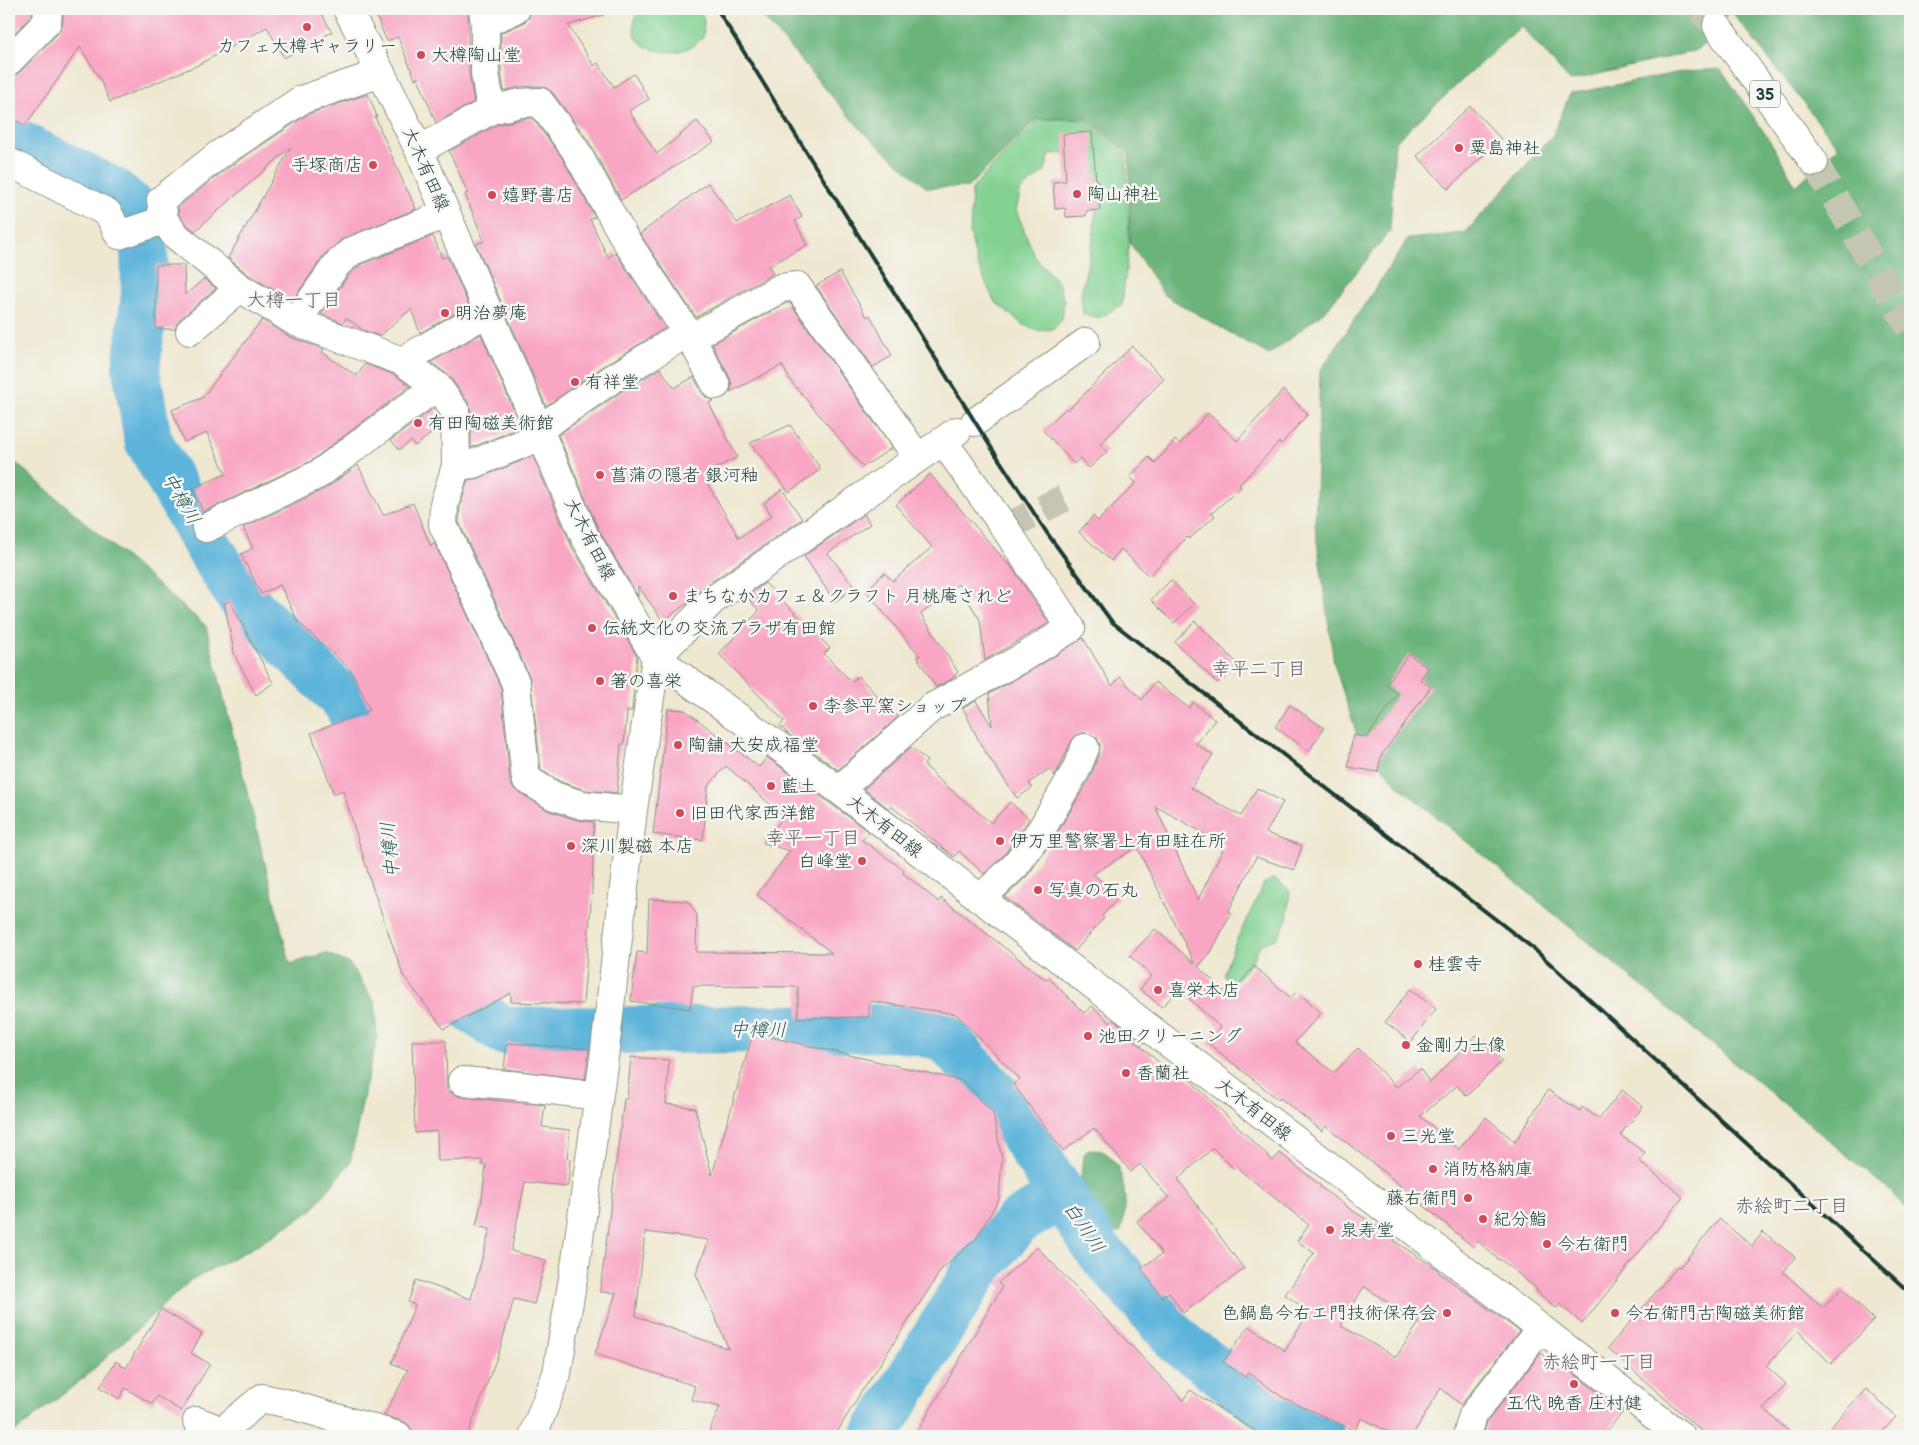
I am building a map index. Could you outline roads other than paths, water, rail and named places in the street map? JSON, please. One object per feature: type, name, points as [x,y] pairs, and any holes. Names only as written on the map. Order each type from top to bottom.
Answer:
[{"type":"main road","points":[[9,61],[47,22],[48,9]]},
{"type":"main road","name":"大木有田線","points":[[347,9],[419,150],[585,537],[656,658],[839,790],[1681,1436]]},
{"type":"main road","points":[[491,110],[485,73],[484,16],[516,9]]},
{"type":"main road","name":"35","points":[[1717,26],[1814,162]]},
{"type":"main road","points":[[149,225],[161,200],[217,156],[301,100],[381,73]]},
{"type":"main road","points":[[419,150],[491,110],[520,103],[540,102],[574,148],[626,239],[689,335],[716,385]]},
{"type":"main road","points":[[9,162],[108,213],[119,235],[149,225],[175,234],[240,288],[296,322],[402,361],[437,386],[455,411],[456,466],[444,504],[443,525],[516,684],[526,779],[554,796],[582,805],[633,810]]},
{"type":"main road","points":[[296,322],[337,264],[352,251],[446,214]]},
{"type":"main road","points":[[456,466],[473,464],[540,433],[612,379],[689,335],[781,288],[797,286],[918,458]]},
{"type":"main road","points":[[190,331],[240,288]]},
{"type":"main road","points":[[402,361],[488,312]]},
{"type":"main road","points":[[533,1436],[557,1373],[576,1260],[604,1058],[633,810],[656,658],[713,600],[1086,342]]},
{"type":"main road","points":[[206,528],[320,474],[437,386]]},
{"type":"main road","points":[[839,790],[930,708],[1029,654],[1071,628],[1005,528],[958,431]]},
{"type":"main road","points":[[980,898],[1015,866],[1025,852],[1076,770],[1084,748]]},
{"type":"main road","points":[[462,1081],[598,1096]]},
{"type":"main road","points":[[1470,1426],[1540,1329]]},
{"type":"main road","points":[[198,1421],[222,1431],[262,1398],[398,1436]]},
{"type":"waterway","name":"中樽川","points":[[9,139],[113,191],[135,209],[144,242],[145,294],[136,368],[148,440],[203,538],[240,597],[347,703],[381,776]]},
{"type":"waterway","name":"中樽川","points":[[429,968],[458,1000],[504,1031],[898,1028],[944,1037],[997,1095],[1098,1250],[1179,1342],[1261,1403],[1321,1436]]},
{"type":"waterway","name":"白川川","points":[[874,1436],[976,1271],[1016,1223],[1063,1195]]},
{"type":"tunnel","points":[[1700,9],[1717,26]]},
{"type":"tunnel","points":[[1814,162],[1910,328]]},
{"type":"tunnel","points":[[1005,528],[1064,498]]},
{"type":"railway","points":[[717,9],[987,441],[1047,533],[1112,622],[1534,949],[1910,1293]]},
{"type":"place","name":"カフェ大樽ギャラリー","points":[[307,27]]},
{"type":"place","name":"大樽陶山堂","points":[[421,55]]},
{"type":"place","name":"粟島神社","points":[[1459,148]]},
{"type":"place","name":"手塚商店","points":[[373,165]]},
{"type":"place","name":"陶山神社","points":[[1077,194]]},
{"type":"place","name":"嬉野書店","points":[[492,195]]},
{"type":"place","name":"明治夢庵","points":[[445,313]]},
{"type":"place","name":"有祥堂","points":[[575,382]]},
{"type":"place","name":"有田陶磁美術館","points":[[418,423]]},
{"type":"place","name":"菖蒲の隠者 銀河釉","points":[[600,475]]},
{"type":"place","name":"まちなかカフェ＆クラフト 月桃庵されど","points":[[673,596]]},
{"type":"place","name":"伝統文化の交流プラザ有田館","points":[[592,628]]},
{"type":"place","name":"箸の喜栄","points":[[600,681]]},
{"type":"place","name":"李参平窯ショップ","points":[[813,706]]},
{"type":"place","name":"陶舗 大安成福堂","points":[[678,745]]},
{"type":"place","name":"藍土","points":[[771,786]]},
{"type":"place","name":"旧田代家西洋館","points":[[680,813]]},
{"type":"place","name":"伊万里警察署上有田駐在所","points":[[1000,841]]},
{"type":"place","name":"深川製磁 本店","points":[[571,846]]},
{"type":"place","name":"白峰堂","points":[[862,861]]},
{"type":"place","name":"写真の石丸","points":[[1038,890]]},
{"type":"place","name":"桂雲寺","points":[[1418,964]]},
{"type":"place","name":"喜栄本店","points":[[1158,990]]},
{"type":"place","name":"池田クリーニング","points":[[1088,1036]]},
{"type":"place","name":"金剛力士像","points":[[1406,1045]]},
{"type":"place","name":"香蘭社","points":[[1126,1073]]},
{"type":"place","name":"三光堂","points":[[1391,1136]]},
{"type":"place","name":"消防格納庫","points":[[1433,1169]]},
{"type":"place","name":"藤右衞門","points":[[1468,1198]]},
{"type":"place","name":"紀分鮨","points":[[1483,1219]]},
{"type":"place","name":"泉寿堂","points":[[1330,1230]]},
{"type":"place","name":"今右衛門","points":[[1547,1244]]},
{"type":"place","name":"色鍋島今右エ門技術保存会","points":[[1447,1313]]},
{"type":"place","name":"今右衛門古陶磁美術館","points":[[1615,1313]]},
{"type":"place","name":"五代 晩香 庄村健","points":[[1574,1384]]},
{"type":"district","name":"大樽一丁目","points":[[294,299]]},
{"type":"district","name":"幸平二丁目","points":[[1259,668]]},
{"type":"district","name":"幸平一丁目","points":[[813,837]]},
{"type":"district","name":"赤絵町二丁目","points":[[1792,1205]]},
{"type":"district","name":"赤絵町一丁目","points":[[1599,1361]]}]
